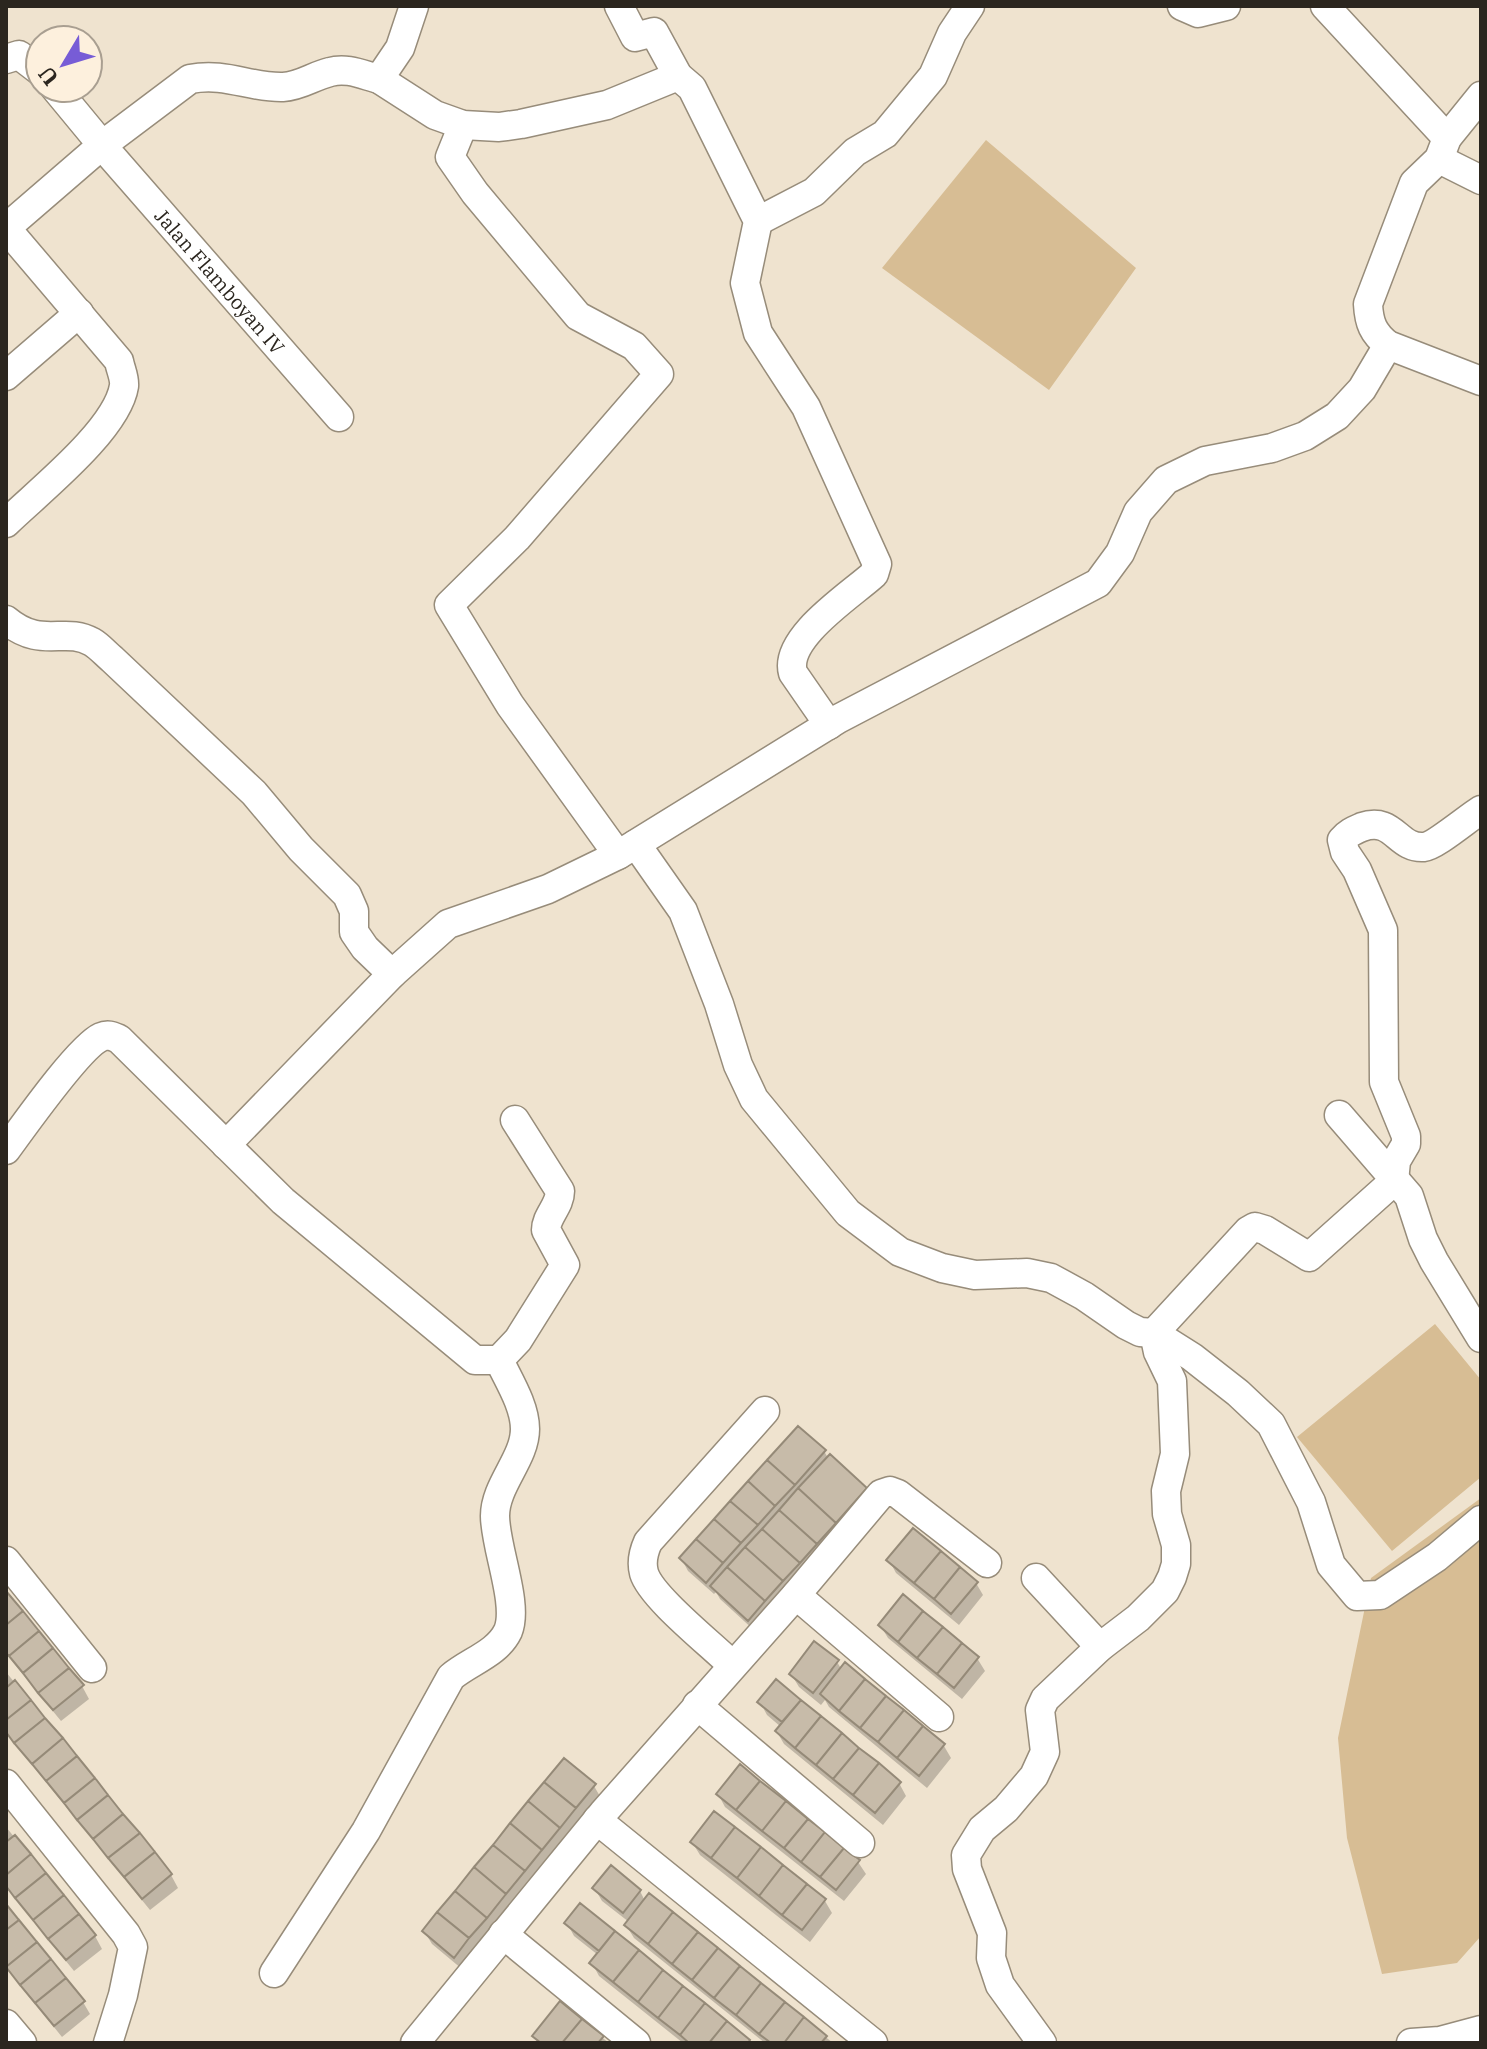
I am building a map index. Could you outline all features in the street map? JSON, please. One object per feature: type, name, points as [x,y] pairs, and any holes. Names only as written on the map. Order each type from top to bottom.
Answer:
[{"type":"street","points":[[379,79],[400,48],[414,6]]},
{"type":"street","points":[[619,6],[635,37],[654,32],[678,76],[692,88],[758,221],[745,283],[758,333],[806,407],[877,564],[874,574],[812,627],[795,653],[791,666],[829,725]]},
{"type":"street","points":[[758,221],[814,192],[855,152],[885,134],[933,76],[952,33],[970,6]]},
{"type":"street","points":[[1182,6],[1198,13],[1226,6]]},
{"type":"street","points":[[1325,6],[1443,149],[1481,180]]},
{"type":"street","points":[[6,523],[94,439],[114,411],[124,384],[119,361],[6,228],[101,146],[190,79],[207,75],[281,87],[303,84],[330,72],[348,70],[379,79],[435,115],[463,125],[521,124],[607,105],[678,76]]},
{"type":"street","points":[[1481,96],[1414,183],[1368,304],[1368,321],[1376,335],[1388,345],[1481,381]]},
{"type":"street","name":"Jalan Flamboyan IV","points":[[68,104],[339,417]]},
{"type":"street","points":[[463,125],[450,157],[475,193],[578,316],[634,346],[659,374],[517,538],[449,605],[510,705],[627,849],[683,911],[719,1004],[738,1065],[754,1099],[848,1213],[870,1233],[900,1252],[942,1268],[975,1275],[1027,1273],[1051,1278],[1126,1325],[1140,1332],[1154,1333],[1192,1357],[1238,1393],[1271,1424],[1311,1502],[1331,1565],[1357,1596],[1380,1595],[1437,1557],[1481,1520]]},
{"type":"street","points":[[6,376],[79,313]]},
{"type":"street","points":[[226,1145],[392,974],[448,924],[548,889],[627,849],[829,725],[1098,583],[1120,553],[1138,512],[1166,480],[1205,461],[1272,448],[1305,436],[1327,423],[1362,389],[1388,345]]},
{"type":"street","points":[[6,620],[20,632],[37,637],[69,637],[92,642],[112,659],[254,793],[301,849],[347,895],[354,911],[354,932],[365,948],[392,974]]},
{"type":"street","points":[[1154,1333],[1248,1231],[1255,1227],[1265,1230],[1309,1257],[1394,1181],[1396,1161],[1406,1144],[1406,1136],[1384,1082],[1383,930],[1342,840],[1348,833],[1374,823],[1384,825],[1408,843],[1422,847],[1436,843],[1455,826],[1481,810]]},
{"type":"street","points":[[6,1150],[90,1044],[105,1035],[119,1039],[283,1201],[475,1360],[499,1360],[518,1340],[565,1265],[545,1225],[560,1199],[560,1191],[515,1120]]},
{"type":"street","points":[[1339,1115],[1409,1196],[1434,1261],[1481,1338]]},
{"type":"street","points":[[1042,2043],[1000,1985],[991,1958],[992,1933],[967,1869],[966,1855],[982,1829],[1006,1809],[1034,1776],[1045,1752],[1040,1710],[1045,1699],[1165,1591],[1176,1564],[1176,1545],[1167,1514],[1166,1491],[1175,1454],[1172,1381],[1158,1352],[1154,1333]]},
{"type":"street","points":[[274,1973],[366,1831],[451,1677],[469,1662],[493,1650],[510,1627],[511,1610],[495,1515],[525,1433],[519,1403],[499,1360]]},
{"type":"street","points":[[732,1665],[654,1591],[644,1574],[642,1555],[648,1542],[765,1411]]},
{"type":"street","points":[[415,2043],[597,1820],[881,1494],[890,1491],[898,1494],[987,1563]]},
{"type":"street","points":[[6,1561],[92,1668]]},
{"type":"street","points":[[1036,1578],[1100,1647]]},
{"type":"street","points":[[796,1595],[939,1717]]},
{"type":"street","points":[[697,1705],[860,1843]]},
{"type":"street","points":[[6,1784],[126,1934],[133,1947],[123,1995],[108,2043]]},
{"type":"street","points":[[597,1820],[873,2043]]},
{"type":"street","points":[[503,1934],[636,2043]]},
{"type":"street","points":[[6,2024],[22,2043]]},
{"type":"street","points":[[1411,2043],[1440,2041],[1481,2030]]},
{"type":"shaded area","points":[[986,140],[1136,268],[1049,390],[882,268]]},
{"type":"shaded area","points":[[1435,1324],[1481,1380],[1481,1477],[1392,1551],[1297,1437]]},
{"type":"shaded area","points":[[1481,1498],[1481,1936],[1457,1963],[1382,1974],[1347,1838],[1338,1738],[1371,1578]]},
{"type":"building","points":[[798,1426],[826,1450],[795,1485],[767,1460]]},
{"type":"building","points":[[830,1454],[867,1488],[836,1523],[798,1488]]},
{"type":"building","points":[[767,1460],[795,1485],[775,1506],[748,1481]]},
{"type":"building","points":[[748,1481],[775,1506],[758,1525],[730,1501]]},
{"type":"building","points":[[798,1488],[836,1523],[817,1544],[779,1510]]},
{"type":"building","points":[[730,1501],[758,1525],[741,1543],[714,1519]]},
{"type":"building","points":[[779,1510],[817,1544],[800,1563],[762,1529]]},
{"type":"building","points":[[714,1519],[741,1543],[723,1563],[696,1539]]},
{"type":"building","points":[[913,1528],[941,1551],[914,1583],[886,1560]]},
{"type":"building","points":[[762,1529],[800,1563],[783,1581],[745,1547]]},
{"type":"building","points":[[696,1539],[723,1563],[706,1583],[679,1558]]},
{"type":"building","points":[[745,1547],[783,1581],[765,1601],[727,1567]]},
{"type":"building","points":[[941,1551],[960,1567],[934,1599],[914,1583]]},
{"type":"building","points":[[727,1567],[765,1601],[748,1621],[710,1586]]},
{"type":"building","points":[[960,1567],[978,1582],[951,1614],[934,1599]]},
{"type":"building","points":[[6,1591],[23,1611],[6,1625]]},
{"type":"building","points":[[903,1594],[923,1611],[898,1642],[878,1625]]},
{"type":"building","points":[[23,1611],[39,1631],[9,1656],[6,1653],[6,1625]]},
{"type":"building","points":[[923,1611],[943,1627],[917,1658],[898,1642]]},
{"type":"building","points":[[943,1627],[962,1643],[937,1674],[917,1658]]},
{"type":"building","points":[[39,1631],[53,1648],[23,1673],[9,1656]]},
{"type":"building","points":[[814,1641],[839,1660],[813,1693],[789,1674]]},
{"type":"building","points":[[962,1643],[979,1657],[954,1688],[937,1674]]},
{"type":"building","points":[[53,1648],[69,1668],[38,1693],[23,1673]]},
{"type":"building","points":[[845,1662],[865,1679],[839,1711],[820,1694]]},
{"type":"building","points":[[69,1668],[84,1685],[53,1710],[38,1693]]},
{"type":"building","points":[[776,1679],[801,1700],[782,1722],[757,1702]]},
{"type":"building","points":[[865,1679],[886,1696],[860,1728],[839,1711]]},
{"type":"building","points":[[15,1680],[31,1700],[6,1720],[6,1688]]},
{"type":"building","points":[[886,1696],[904,1710],[878,1742],[860,1728]]},
{"type":"building","points":[[31,1700],[45,1718],[14,1743],[6,1732],[6,1720]]},
{"type":"building","points":[[801,1700],[821,1716],[795,1748],[775,1731]]},
{"type":"building","points":[[904,1710],[923,1726],[897,1758],[878,1742]]},
{"type":"building","points":[[821,1716],[842,1733],[816,1765],[795,1748]]},
{"type":"building","points":[[45,1718],[63,1738],[32,1764],[14,1743]]},
{"type":"building","points":[[923,1726],[945,1744],[919,1776],[897,1758]]},
{"type":"building","points":[[842,1733],[859,1748],[833,1779],[816,1765]]},
{"type":"building","points":[[63,1738],[77,1756],[46,1781],[32,1764]]},
{"type":"building","points":[[859,1748],[879,1763],[853,1795],[833,1779]]},
{"type":"building","points":[[77,1756],[95,1778],[64,1803],[46,1781]]},
{"type":"building","points":[[564,1758],[596,1784],[576,1808],[544,1782]]},
{"type":"building","points":[[879,1763],[901,1782],[875,1813],[853,1795]]},
{"type":"building","points":[[740,1764],[760,1781],[736,1810],[716,1794]]},
{"type":"building","points":[[95,1778],[108,1795],[77,1820],[64,1803]]},
{"type":"building","points":[[760,1781],[786,1801],[762,1831],[736,1810]]},
{"type":"building","points":[[544,1782],[576,1808],[560,1828],[528,1801]]},
{"type":"building","points":[[108,1795],[123,1814],[93,1839],[77,1820]]},
{"type":"building","points":[[528,1801],[560,1828],[542,1850],[510,1823]]},
{"type":"building","points":[[786,1801],[808,1819],[784,1848],[762,1831]]},
{"type":"building","points":[[714,1811],[735,1827],[711,1858],[690,1842]]},
{"type":"building","points":[[123,1814],[140,1833],[108,1858],[93,1839]]},
{"type":"building","points":[[808,1819],[825,1832],[801,1862],[784,1848]]},
{"type":"building","points":[[510,1823],[542,1850],[525,1871],[493,1845]]},
{"type":"building","points":[[735,1827],[761,1847],[737,1878],[711,1858]]},
{"type":"building","points":[[825,1832],[844,1848],[820,1877],[801,1862]]},
{"type":"building","points":[[140,1833],[155,1852],[124,1877],[108,1858]]},
{"type":"building","points":[[15,1835],[31,1854],[6,1875],[6,1842]]},
{"type":"building","points":[[493,1845],[525,1871],[506,1894],[474,1867]]},
{"type":"building","points":[[761,1847],[783,1865],[759,1896],[737,1878]]},
{"type":"building","points":[[844,1848],[860,1860],[836,1890],[820,1877]]},
{"type":"building","points":[[155,1852],[172,1874],[142,1899],[124,1877]]},
{"type":"building","points":[[31,1854],[46,1873],[15,1898],[6,1886],[6,1875]]},
{"type":"building","points":[[611,1865],[641,1890],[623,1913],[592,1888]]},
{"type":"building","points":[[783,1865],[807,1884],[782,1915],[759,1896]]},
{"type":"building","points":[[474,1867],[506,1894],[487,1918],[455,1891]]},
{"type":"building","points":[[46,1873],[64,1895],[33,1920],[15,1898]]},
{"type":"building","points":[[807,1884],[826,1899],[802,1930],[782,1915]]},
{"type":"building","points":[[455,1891],[487,1918],[469,1938],[437,1912]]},
{"type":"building","points":[[649,1893],[673,1912],[648,1944],[624,1925]]},
{"type":"building","points":[[64,1895],[79,1914],[48,1939],[33,1920]]},
{"type":"building","points":[[580,1903],[615,1931],[599,1951],[564,1923]]},
{"type":"building","points":[[6,1904],[19,1920],[6,1930]]},
{"type":"building","points":[[437,1912],[469,1938],[454,1958],[422,1931]]},
{"type":"building","points":[[673,1912],[698,1932],[672,1964],[648,1944]]},
{"type":"building","points":[[79,1914],[96,1935],[66,1960],[48,1939]]},
{"type":"building","points":[[19,1920],[37,1942],[6,1967],[6,1930]]},
{"type":"building","points":[[615,1931],[639,1950],[613,1982],[589,1963]]},
{"type":"building","points":[[698,1932],[718,1948],[692,1980],[672,1964]]},
{"type":"building","points":[[37,1942],[51,1959],[20,1985],[6,1967]]},
{"type":"building","points":[[718,1948],[740,1966],[714,1998],[692,1980]]},
{"type":"building","points":[[639,1950],[663,1970],[638,2002],[613,1982]]},
{"type":"building","points":[[51,1959],[66,1978],[35,2003],[20,1985]]},
{"type":"building","points":[[740,1966],[761,1983],[736,2015],[714,1998]]},
{"type":"building","points":[[663,1970],[683,1986],[658,2018],[638,2002]]},
{"type":"building","points":[[66,1978],[85,2001],[54,2026],[35,2003]]},
{"type":"building","points":[[761,1983],[785,2002],[759,2034],[736,2015]]},
{"type":"building","points":[[683,1986],[705,2003],[680,2035],[658,2018]]},
{"type":"building","points":[[560,2001],[582,2019],[562,2043],[541,2043],[532,2036]]},
{"type":"building","points":[[785,2002],[804,2017],[784,2043],[771,2043],[759,2034]]},
{"type":"building","points":[[705,2003],[727,2021],[709,2043],[689,2043],[680,2035]]},
{"type":"building","points":[[804,2017],[827,2036],[821,2043],[784,2043]]},
{"type":"building","points":[[582,2019],[604,2036],[598,2043],[562,2043]]},
{"type":"building","points":[[727,2021],[750,2040],[748,2043],[709,2043]]}]
